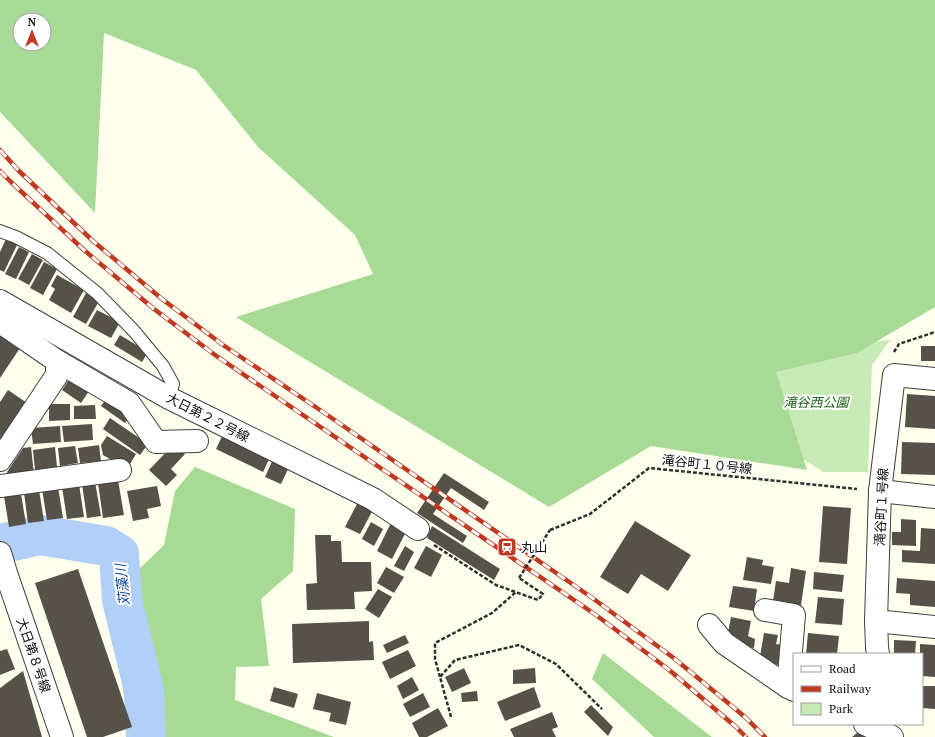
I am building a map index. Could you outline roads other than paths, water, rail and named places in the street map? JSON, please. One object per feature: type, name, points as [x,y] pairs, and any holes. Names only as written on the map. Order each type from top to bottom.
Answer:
[{"type":"street","name":"大日第２２号線","points":[[0,301],[170,398],[373,499],[418,530]]},
{"type":"street","points":[[0,322],[57,361],[129,403],[156,442],[197,441]]},
{"type":"street","points":[[0,460],[57,375],[57,361]]},
{"type":"street","name":"滝谷町１号線","points":[[878,653],[876,621],[880,491],[894,375],[935,379]]},
{"type":"street","points":[[0,486],[120,470]]},
{"type":"street","points":[[880,491],[935,497]]},
{"type":"street","name":"大日第８号線","points":[[3,563],[62,737]]},
{"type":"street","points":[[766,610],[794,615],[791,689]]},
{"type":"street","points":[[876,621],[935,627]]},
{"type":"street","points":[[709,626],[724,643],[791,689]]},
{"type":"street","points":[[867,725],[893,737],[892,725]]},
{"type":"lane","points":[[0,231],[16,237],[47,254],[97,294],[134,331],[163,366],[173,384],[170,398]]},
{"type":"waterway","name":"苅藻川","points":[[0,544],[40,535],[106,546],[119,554],[122,600],[144,690],[146,737]]},
{"type":"railway","points":[[0,150],[19,171],[93,241],[162,299],[223,345],[323,412],[591,597],[675,659],[745,717],[765,737]]},
{"type":"railway","points":[[0,171],[84,250],[154,309],[215,355],[596,615],[668,669],[746,737]]},
{"type":"place","name":"丸山","points":[[507,547]]},
{"type":"park label","name":"滝谷西公園","points":[[816,402]]}]
